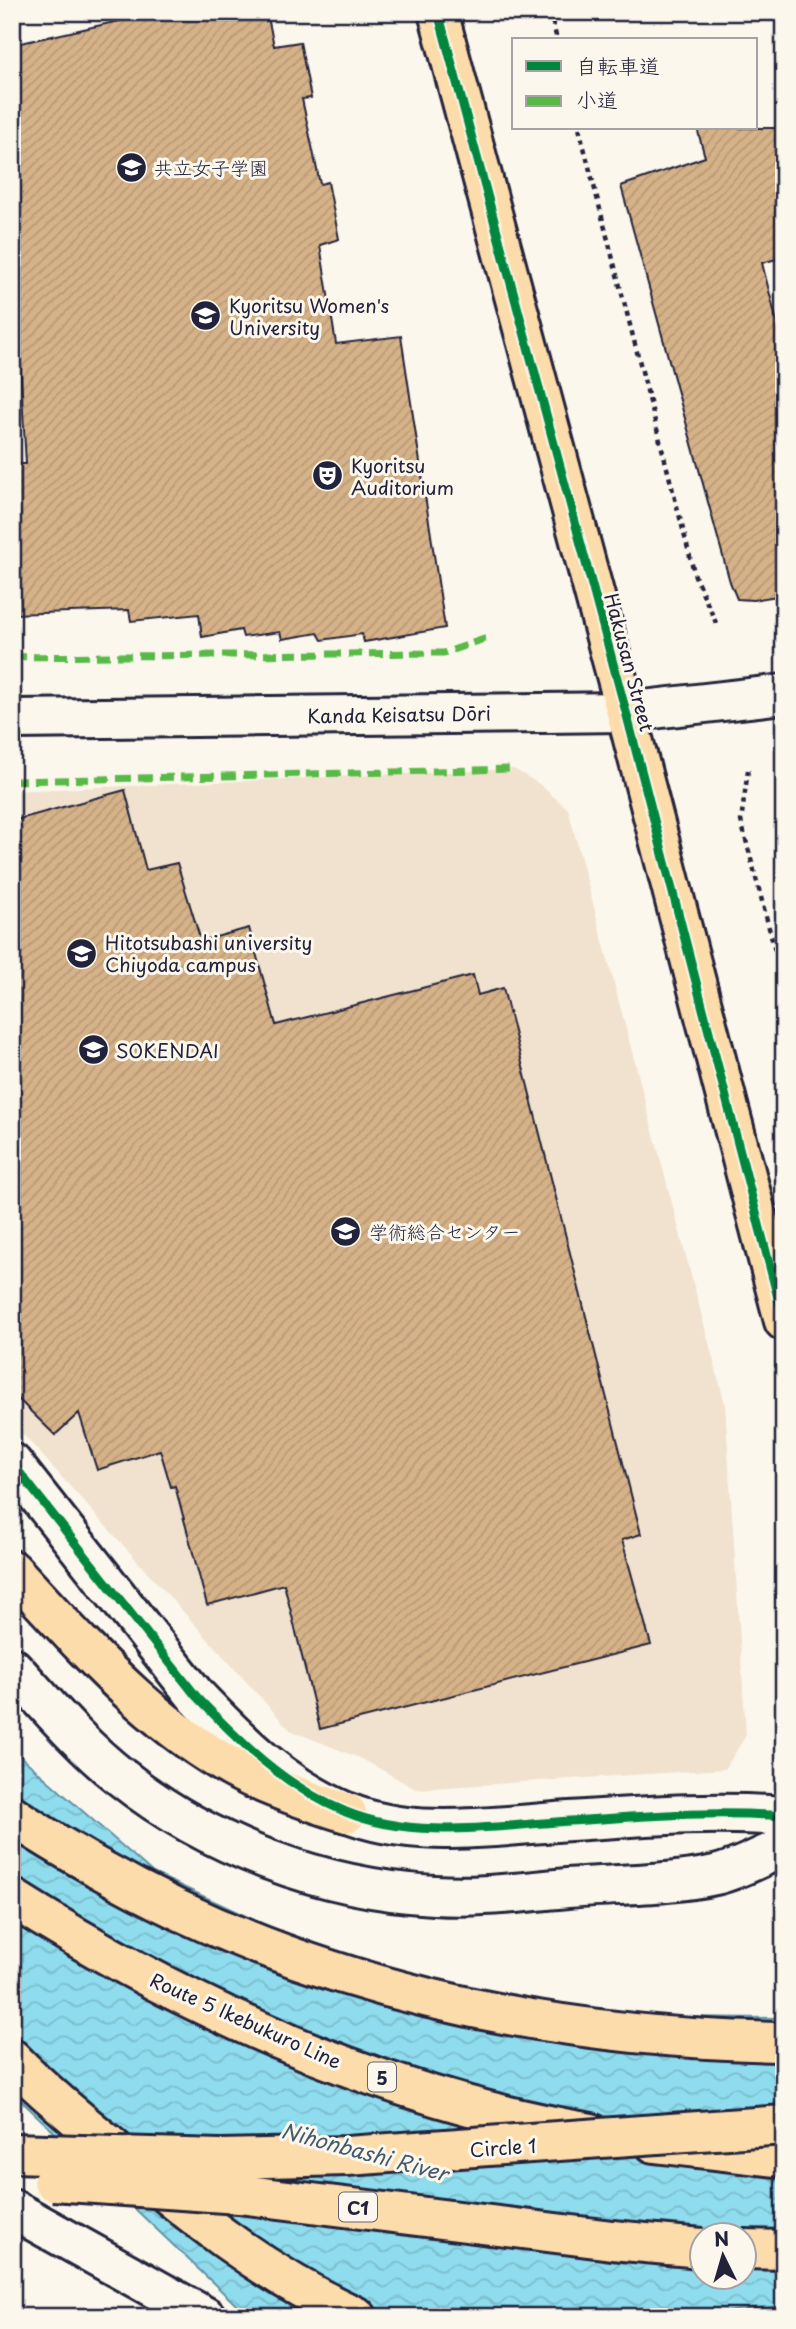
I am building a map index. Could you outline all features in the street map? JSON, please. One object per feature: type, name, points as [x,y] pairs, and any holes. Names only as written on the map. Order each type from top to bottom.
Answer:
[{"type":"main road","name":"Hakusan Street","points":[[438,12],[626,712],[784,1321]]},
{"type":"main road","points":[[12,1570],[98,1661],[157,1716],[250,1776],[297,1797],[347,1813]]},
{"type":"main road","points":[[12,1815],[143,1894],[230,1936],[392,1990],[503,2014],[641,2034],[784,2042]]},
{"type":"main road","name":"Route 5 Ikebukuro Line","points":[[12,1898],[136,1971],[202,2004],[289,2043],[369,2073],[465,2105],[559,2127],[656,2144],[784,2158]]},
{"type":"main road","points":[[12,2059],[185,2211],[251,2259],[322,2301],[357,2317]]},
{"type":"main road","name":"Circle 1","points":[[12,2153],[220,2159],[347,2156],[784,2125]]},
{"type":"main road","name":"C1","points":[[12,2178],[239,2194],[612,2240],[688,2247]]},
{"type":"main road","points":[[758,2249],[784,2250]]},
{"type":"street","name":"Kanda Keisatsu Dōri","points":[[12,719],[626,712],[784,694]]},
{"type":"street","points":[[12,1463],[195,1696],[258,1758],[290,1782],[347,1813],[396,1824],[466,1829],[702,1812],[784,1816]]},
{"type":"street","points":[[12,1667],[70,1731],[120,1777],[174,1814],[236,1846],[300,1870],[368,1889],[436,1896],[706,1877],[784,1847]]},
{"type":"street","points":[[12,2209],[206,2317]]},
{"type":"path","points":[[550,12],[556,38]]},
{"type":"path","points":[[580,130],[695,576],[717,625]]},
{"type":"path","points":[[748,770],[741,821],[784,985]]},
{"type":"shaded area","name":"学術総合センター","points":[[514,769],[539,784],[568,809],[725,1404],[746,1735],[725,1769],[416,1789],[362,1759],[290,1730],[12,1422],[12,791]]},
{"type":"water","name":"Nihonbashi River","points":[[12,1749],[153,1873],[330,1955],[573,2016],[784,2018],[784,2306],[738,2310],[709,2317],[249,2317],[12,2092]]},
{"type":"building","name":"Kyoritsu Women's University","points":[[159,12],[267,12],[274,46],[300,42],[311,98],[302,99],[320,184],[328,182],[339,239],[320,245],[336,344],[401,336],[445,628],[364,642],[362,634],[322,640],[318,633],[282,639],[280,632],[243,637],[241,630],[202,637],[199,614],[131,621],[129,610],[12,614],[12,464],[26,464],[20,359],[12,360],[12,45]]},
{"type":"building","points":[[784,128],[784,257],[762,263],[784,350],[784,595],[753,600],[737,599],[730,582],[621,186],[705,157],[698,130]]},
{"type":"building","name":"学術総合センター","points":[[125,790],[146,870],[177,863],[201,941],[249,928],[276,1025],[473,975],[478,995],[503,988],[641,1534],[622,1540],[651,1645],[320,1729],[284,1584],[207,1605],[175,1486],[171,1487],[160,1450],[97,1470],[79,1413],[55,1435],[12,1393],[12,821]]},
{"type":"marked path","points":[[12,657],[444,653],[487,638]]},
{"type":"marked path","points":[[12,781],[514,769]]},
{"type":"cycle path","points":[[438,12],[626,712],[784,1321]]},
{"type":"cycle path","points":[[12,1463],[196,1696],[265,1762],[324,1802],[346,1812],[397,1826],[450,1829],[670,1815],[784,1816]]},
{"type":"place","name":"共立女子学園","points":[[131,167]]},
{"type":"place","name":"Kyoritsu Women's University","points":[[206,316]]},
{"type":"place","name":"Kyoritsu Auditorium","points":[[328,476]]},
{"type":"place","name":"Hitotsubashi university Chiyoda campus","points":[[82,953]]},
{"type":"place","name":"SOKENDAI","points":[[93,1050]]},
{"type":"place","name":"学術総合センター","points":[[346,1231]]}]
